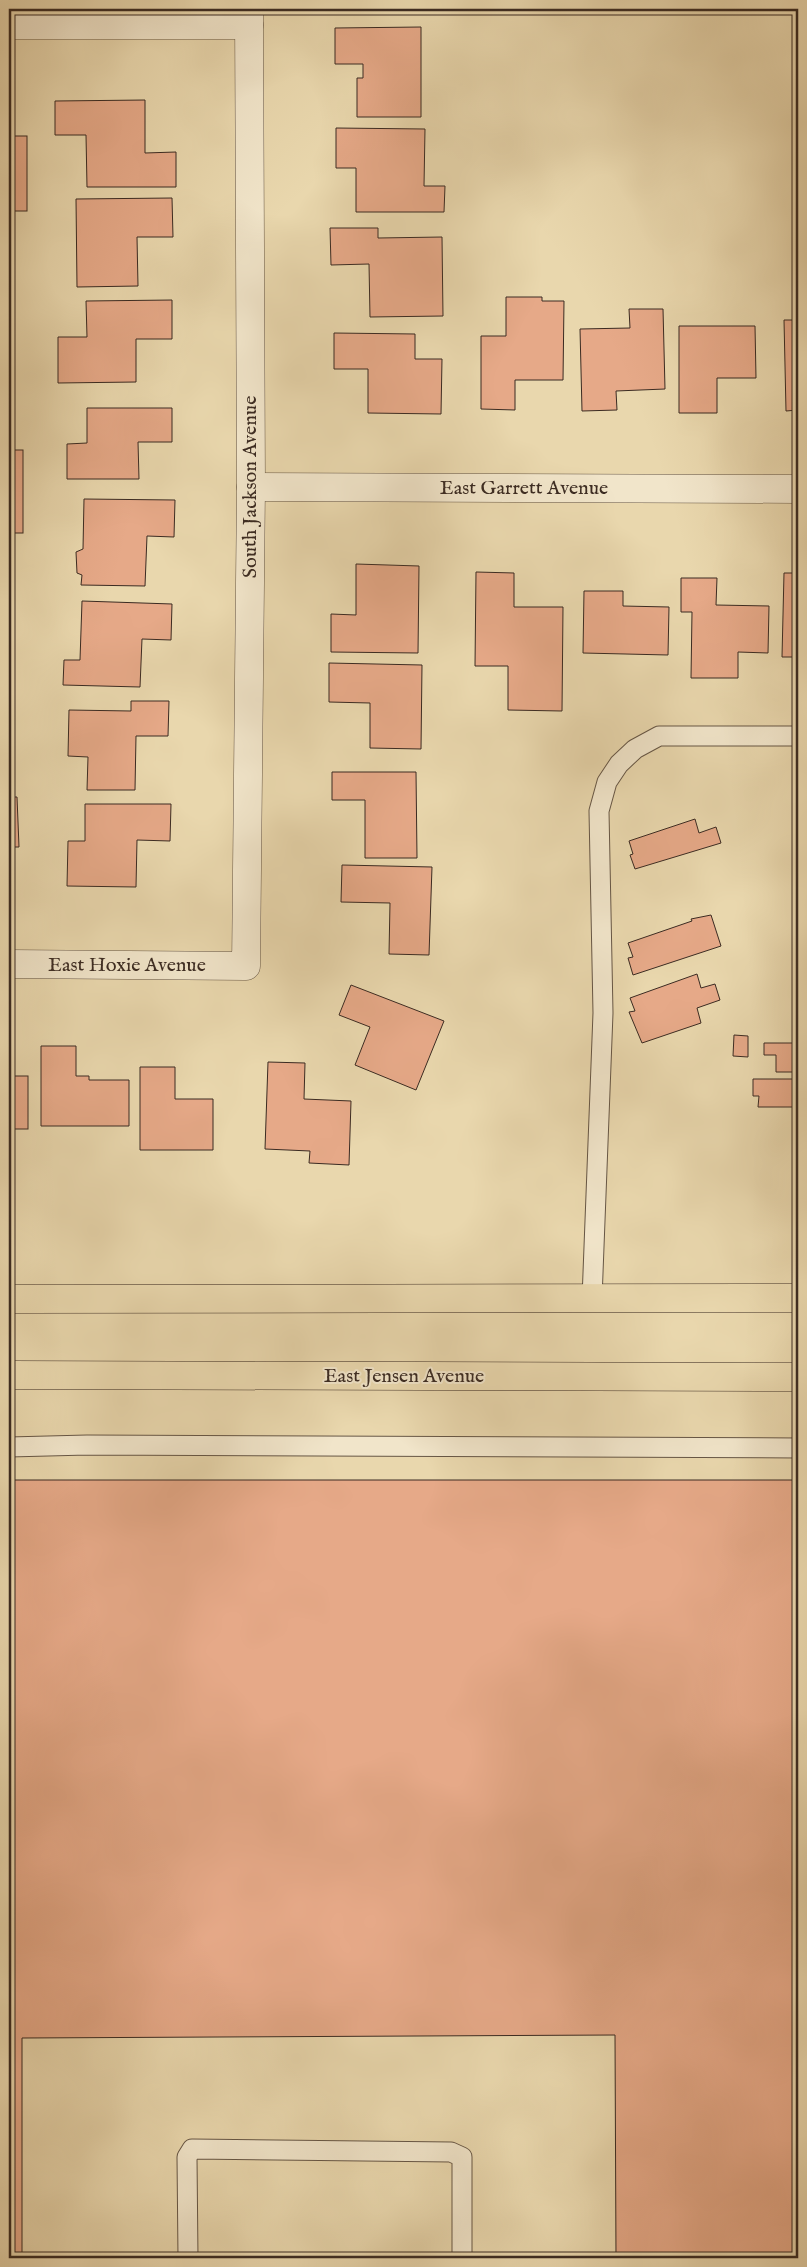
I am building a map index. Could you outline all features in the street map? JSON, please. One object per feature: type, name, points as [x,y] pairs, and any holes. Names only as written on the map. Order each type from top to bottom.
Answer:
[{"type":"main road","points":[[9,1299],[798,1298]]},
{"type":"main road","name":"East Jensen Avenue","points":[[9,1375],[798,1377]]},
{"type":"street","points":[[9,25],[249,17]]},
{"type":"street","name":"South Jackson Avenue","points":[[246,966],[250,487],[249,17]]},
{"type":"street","name":"East Garrett Avenue","points":[[250,487],[798,489]]},
{"type":"street","name":"East Hoxie Avenue","points":[[9,964],[246,966]]},
{"type":"lane","points":[[592,1299],[603,1013],[599,811],[607,782],[619,764],[635,749],[659,736],[798,736]]},
{"type":"lane","points":[[9,1447],[88,1445],[798,1448]]},
{"type":"lane","points":[[188,2258],[187,2157],[192,2149],[451,2152],[462,2157],[462,2258]]},
{"type":"building","points":[[421,27],[421,117],[357,117],[357,78],[363,78],[363,64],[335,64],[335,28]]},
{"type":"building","points":[[145,100],[145,153],[176,152],[176,187],[87,187],[86,135],[55,135],[55,101]]},
{"type":"building","points":[[336,128],[425,129],[424,186],[445,186],[444,212],[356,212],[356,168],[336,168]]},
{"type":"building","points":[[9,136],[27,136],[27,211],[9,211]]},
{"type":"building","points":[[172,198],[173,237],[137,237],[138,286],[77,287],[76,199]]},
{"type":"building","points":[[330,228],[378,228],[378,238],[442,237],[443,316],[370,317],[369,264],[331,265]]},
{"type":"building","points":[[506,297],[542,297],[542,301],[564,301],[563,380],[515,380],[515,410],[481,409],[481,336],[506,336]]},
{"type":"building","points":[[172,300],[172,339],[136,339],[136,382],[58,383],[58,337],[87,337],[86,301]]},
{"type":"building","points":[[629,309],[663,309],[665,389],[616,391],[617,410],[582,411],[580,329],[630,328]]},
{"type":"building","points":[[784,320],[798,320],[798,410],[786,411]]},
{"type":"building","points":[[679,326],[755,326],[756,378],[717,378],[717,413],[679,413]]},
{"type":"building","points":[[334,333],[415,334],[415,359],[442,359],[441,414],[368,413],[368,369],[334,369]]},
{"type":"building","points":[[87,408],[172,408],[172,442],[138,442],[139,479],[67,479],[67,444],[87,443]]},
{"type":"building","points":[[9,450],[23,450],[23,533],[9,533]]},
{"type":"building","points":[[84,499],[175,500],[174,537],[147,536],[145,586],[81,585],[82,575],[77,573],[76,552],[83,549]]},
{"type":"building","points":[[356,564],[419,566],[418,653],[331,652],[331,614],[356,615]]},
{"type":"building","points":[[476,572],[514,573],[514,607],[563,607],[562,711],[508,710],[508,666],[475,666]]},
{"type":"building","points":[[784,573],[798,573],[798,657],[782,657]]},
{"type":"building","points":[[681,578],[717,578],[716,605],[769,606],[768,653],[738,652],[738,678],[691,678],[692,612],[681,612]]},
{"type":"building","points":[[584,591],[623,591],[623,606],[669,607],[668,655],[583,653]]},
{"type":"building","points":[[82,601],[172,604],[171,640],[142,639],[140,687],[63,685],[64,660],[80,660]]},
{"type":"building","points":[[329,663],[422,665],[421,749],[370,748],[370,703],[329,702]]},
{"type":"building","points":[[131,701],[169,701],[168,736],[136,736],[135,790],[87,790],[88,757],[68,756],[69,710],[131,711]]},
{"type":"building","points":[[332,772],[416,772],[417,858],[365,858],[365,800],[332,800]]},
{"type":"building","points":[[9,797],[17,797],[19,847],[9,847]]},
{"type":"building","points":[[85,804],[171,804],[170,841],[137,840],[136,887],[67,886],[68,841],[85,841]]},
{"type":"building","points":[[695,819],[699,833],[716,827],[721,843],[635,869],[630,855],[633,854],[629,841]]},
{"type":"building","points":[[342,865],[432,867],[429,955],[389,954],[390,903],[341,902]]},
{"type":"building","points":[[711,915],[721,946],[633,975],[628,958],[633,957],[628,943],[692,921],[691,919]]},
{"type":"building","points":[[697,974],[701,988],[715,984],[720,1000],[697,1008],[701,1023],[642,1043],[629,1012],[635,1011],[630,998]]},
{"type":"building","points":[[351,985],[444,1021],[416,1090],[355,1065],[370,1027],[339,1015]]},
{"type":"building","points":[[734,1035],[748,1036],[748,1057],[733,1056]]},
{"type":"building","points":[[764,1043],[798,1043],[798,1072],[776,1072],[776,1055],[764,1055]]},
{"type":"building","points":[[41,1046],[76,1046],[76,1076],[89,1076],[89,1080],[129,1080],[129,1126],[41,1126]]},
{"type":"building","points":[[268,1062],[305,1063],[304,1099],[351,1101],[349,1165],[309,1163],[310,1151],[265,1149]]},
{"type":"building","points":[[140,1067],[175,1067],[175,1099],[213,1099],[213,1150],[140,1150]]},
{"type":"building","points":[[9,1076],[28,1076],[28,1129],[9,1129]]},
{"type":"building","points":[[753,1079],[798,1079],[798,1107],[758,1107],[759,1096],[753,1096]]},
{"type":"building","points":[[9,1480],[798,1480],[798,2258],[616,2258],[615,2035],[22,2038],[22,2258],[9,2258]]}]
